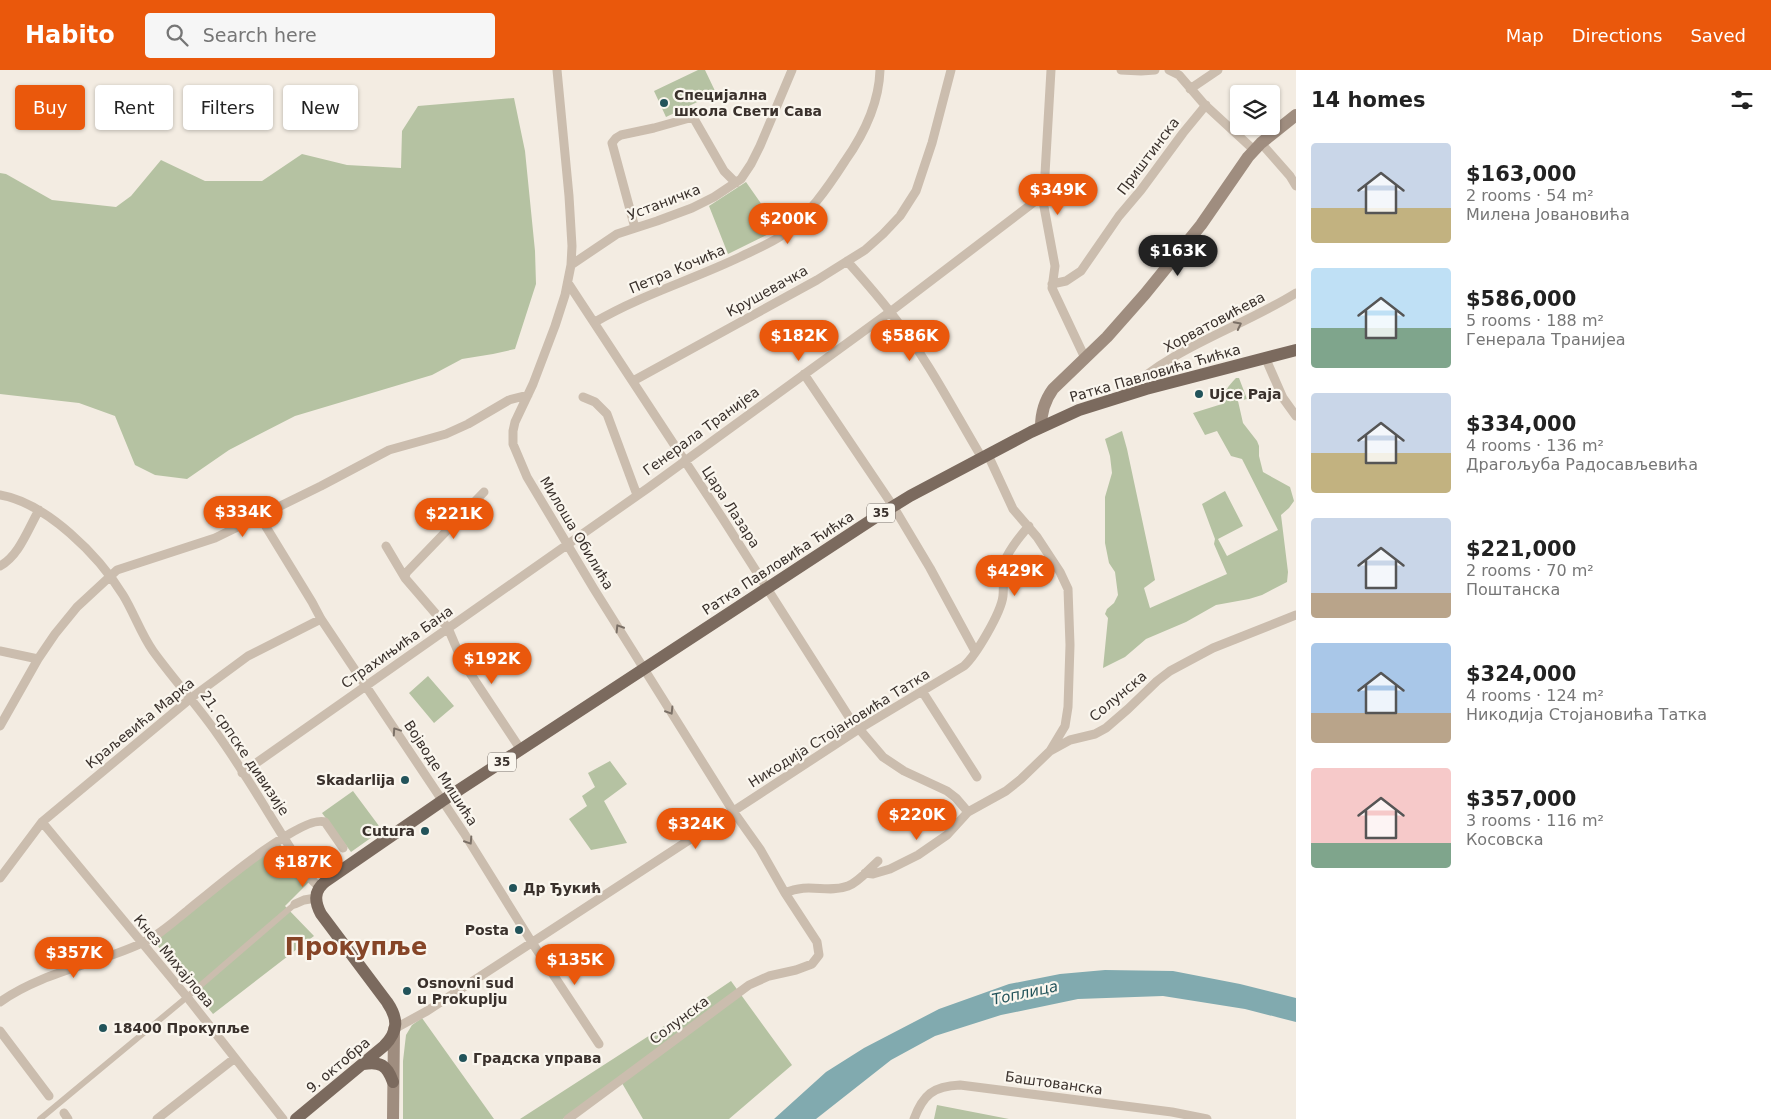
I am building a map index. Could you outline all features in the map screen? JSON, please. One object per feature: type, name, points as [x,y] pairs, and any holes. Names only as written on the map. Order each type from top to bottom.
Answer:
[{"type":"main road","points":[[1040,427],[1048,395],[1127,315],[1172,262],[1201,225],[1242,165],[1258,146],[1296,116]]},
{"type":"main road","name":"Ратка Павловића Ћићка","points":[[318,893],[332,876],[442,801],[893,506],[1040,427],[1079,410],[1122,396],[1296,350]]},
{"type":"main road","name":"21. српске дивизије","points":[[318,893],[319,910],[324,919],[392,1009],[395,1017],[394,1030]]},
{"type":"main road","points":[[393,1119],[394,1030]]},
{"type":"main road","name":"9. октобра","points":[[296,1119],[388,1042],[394,1030]]},
{"type":"main road","points":[[363,1064],[376,1063],[383,1065],[388,1069],[393,1082]]},
{"type":"street","name":"Милоша Обилића","points":[[558,70],[572,246],[571,265],[568,284],[555,326],[528,395],[513,427],[514,450],[527,477],[644,670],[733,812],[760,849],[785,893],[817,942],[819,952],[815,962]]},
{"type":"street","name":"Устаничка","points":[[571,265],[617,234],[692,208],[736,183],[751,164],[792,70]]},
{"type":"street","name":"Петра Кочића","points":[[595,322],[639,299],[709,272],[759,248],[779,237],[793,225],[821,196],[856,144],[868,121],[874,104],[880,70]]},
{"type":"street","name":"Крушевачка","points":[[633,381],[802,288],[873,244],[900,216],[911,201],[932,143],[951,70]]},
{"type":"street","points":[[1051,70],[1046,167],[1042,196],[1055,266],[1052,284],[1053,291],[1085,358]]},
{"type":"street","points":[[1121,70],[1155,70]]},
{"type":"street","points":[[1169,70],[1179,75],[1206,105],[1258,146],[1290,176],[1296,186]]},
{"type":"street","points":[[1190,89],[1218,70]]},
{"type":"street","name":"Приштинска","points":[[1052,284],[1066,281],[1081,271],[1119,216],[1206,105]]},
{"type":"street","points":[[635,228],[612,143],[621,135],[693,117],[724,171],[736,183]]},
{"type":"street","name":"Генерала Транијеа","points":[[567,543],[637,495],[890,312],[1042,196]]},
{"type":"street","points":[[847,261],[908,336],[985,457],[1009,504],[1028,526],[1060,572],[1066,584],[1069,594],[1070,673],[1068,714],[1065,726],[1050,750]]},
{"type":"street","name":"Цара Лазара","points":[[568,284],[595,322],[859,729],[883,757],[904,771],[947,791],[968,812]]},
{"type":"street","name":"Хорватовићева","points":[[1122,396],[1158,366],[1296,293]]},
{"type":"street","points":[[1265,357],[1283,398],[1296,416]]},
{"type":"street","points":[[804,374],[893,506],[930,568],[975,651]]},
{"type":"street","points":[[0,726],[38,659],[69,616],[117,570],[130,564],[206,542],[260,517],[389,450],[446,434],[468,424],[509,400],[528,395]]},
{"type":"street","points":[[583,397],[594,402],[607,414],[637,495]]},
{"type":"street","points":[[405,578],[406,573],[484,492]]},
{"type":"street","name":"21. српске дивизије","points":[[0,495],[15,499],[39,510],[68,530],[103,567],[123,596],[153,651],[221,738],[318,893]]},
{"type":"street","points":[[0,566],[8,562],[39,510]]},
{"type":"street","name":"Војводе Мишића","points":[[260,517],[321,619],[477,853],[531,942],[599,1044]]},
{"type":"street","name":"Никодија Стојановића Татка","points":[[394,1030],[427,1011],[859,729],[964,666],[972,658],[988,633],[1000,609],[1006,558],[1028,526]]},
{"type":"street","name":"Страхињића Бана","points":[[242,773],[567,543]]},
{"type":"street","points":[[386,546],[405,578],[448,628],[462,661],[521,750]]},
{"type":"street","name":"Солунска","points":[[865,873],[873,874],[890,870],[918,855],[947,835],[968,812],[1006,791],[1050,750],[1070,740],[1100,732],[1164,675],[1194,657],[1296,615]]},
{"type":"street","name":"Краљевића Марка","points":[[0,878],[42,822],[191,698],[248,656],[321,619]]},
{"type":"street","points":[[0,651],[38,659]]},
{"type":"street","points":[[922,691],[977,777]]},
{"type":"street","points":[[0,1002],[23,988],[57,973],[141,944],[283,837],[313,822],[322,820],[325,822],[343,848]]},
{"type":"street","name":"Кнез Михајлова","points":[[42,822],[141,944],[187,997],[283,1119]]},
{"type":"street","points":[[785,893],[804,887],[843,888],[852,884],[878,861]]},
{"type":"street","points":[[40,1119],[295,904],[318,893]]},
{"type":"street","name":"Солунска","points":[[568,1119],[749,985],[762,978],[796,970],[815,962]]},
{"type":"street","points":[[0,1031],[49,1096]]},
{"type":"street","points":[[157,1119],[235,1058]]},
{"type":"street","name":"Баштованска","points":[[914,1119],[918,1107],[928,1095],[943,1087],[960,1085],[1172,1112],[1207,1119]]},
{"type":"green space","points":[[698,70],[705,70],[716,93],[666,117],[654,91]]},
{"type":"green space","points":[[514,98],[525,151],[535,251],[536,284],[515,349],[462,359],[432,375],[295,416],[229,450],[187,479],[155,475],[135,465],[115,416],[79,403],[0,394],[0,173],[6,174],[52,200],[116,207],[131,196],[161,160],[205,181],[262,181],[302,154],[347,165],[401,168],[402,131],[418,106]]},
{"type":"green space","points":[[746,182],[779,229],[728,254],[709,206]]},
{"type":"green space","points":[[1236,378],[1239,378],[1247,399],[1238,401],[1243,423],[1257,441],[1263,472],[1290,487],[1294,501],[1281,515],[1288,572],[1287,582],[1262,595],[1216,605],[1186,622],[1146,639],[1125,657],[1103,668],[1108,618],[1105,614],[1118,595],[1115,572],[1109,563],[1105,543],[1105,497],[1112,473],[1105,439],[1122,431],[1155,580],[1144,588],[1150,608],[1227,574],[1214,544],[1215,539],[1202,504],[1225,491],[1243,526],[1218,539],[1227,556],[1278,530],[1242,459],[1231,456],[1217,431],[1205,435],[1193,413],[1222,404],[1226,390]]},
{"type":"green space","points":[[428,676],[454,706],[434,723],[409,693]]},
{"type":"green space","points":[[610,761],[627,784],[604,801],[627,843],[591,850],[569,819],[587,806],[582,796],[595,787],[588,773]]},
{"type":"green space","points":[[353,791],[382,830],[351,852],[322,813]]},
{"type":"green space","points":[[279,843],[310,881],[285,906],[314,936],[213,1014],[153,940]]},
{"type":"green space","points":[[731,981],[792,1065],[729,1119],[643,1119],[619,1078],[563,1119],[520,1119],[675,1019]]},
{"type":"green space","points":[[422,1018],[494,1119],[403,1119],[403,1061],[406,1035],[412,1025]]},
{"type":"green space","points":[[937,1105],[1009,1119],[934,1119]]},
{"type":"water","name":"Топлица","points":[[1105,970],[1173,971],[1240,984],[1296,998],[1296,1022],[1245,1009],[1163,996],[1078,999],[1001,1015],[935,1036],[891,1060],[816,1119],[774,1119],[826,1072],[864,1048],[939,1009],[1009,984],[1060,974]]},
{"type":"place","name":"Специјална школа Свети Сава","points":[[664,103]]},
{"type":"place","name":"Ujce Paja","points":[[1199,394]]},
{"type":"place","name":"Skadarlija","points":[[405,780]]},
{"type":"place","name":"Cutura","points":[[425,831]]},
{"type":"place","name":"Др Ђукић","points":[[513,888]]},
{"type":"place","name":"Posta","points":[[519,930]]},
{"type":"place","name":"Osnovni sud u Prokuplju","points":[[407,991]]},
{"type":"place","name":"18400 Прокупље","points":[[103,1028]]},
{"type":"place","name":"Градска управа","points":[[463,1058]]},
{"type":"district","name":"Прокупље","points":[[356,947]]}]
